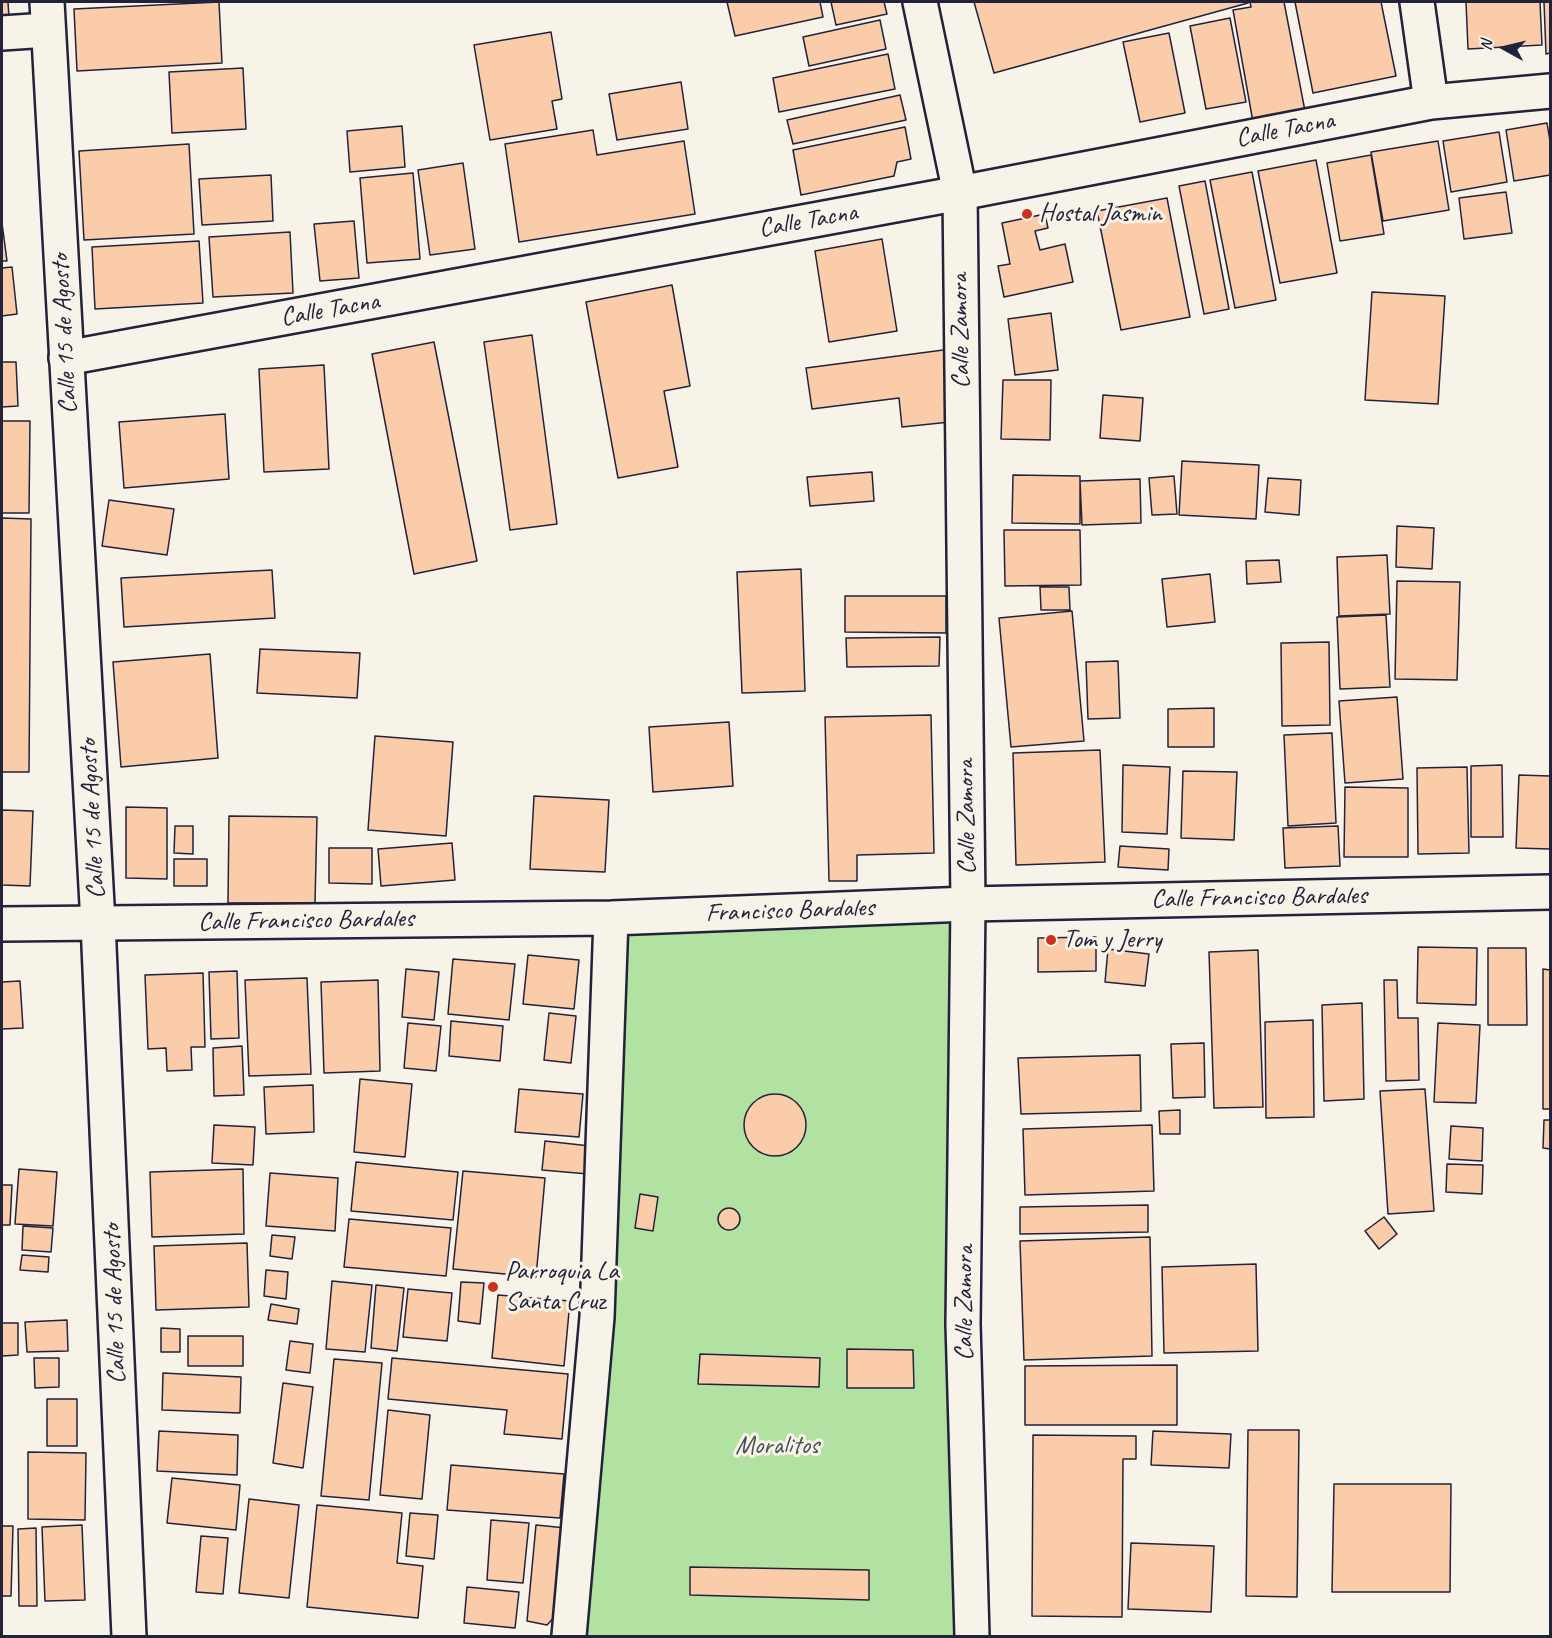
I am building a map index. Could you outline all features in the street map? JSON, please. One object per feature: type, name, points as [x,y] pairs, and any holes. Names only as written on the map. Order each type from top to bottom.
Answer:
[{"type":"street","name":"Calle Zamora","points":[[920,2],[960,193],[968,904],[963,1324],[972,1636]]},
{"type":"street","points":[[1417,2],[1431,102]]},
{"type":"street","points":[[2,33],[47,16]]},
{"type":"street","name":"Calle 15 de Agosto","points":[[47,16],[99,923],[129,1636]]},
{"type":"street","name":"Calle Tacna","points":[[66,358],[960,193],[1431,102],[1551,91]]},
{"type":"street","name":"Calle Francisco Bardales","points":[[968,904],[1551,892]]},
{"type":"street","name":"Francisco Bardales","points":[[611,918],[968,904]]},
{"type":"street","points":[[569,1636],[597,1317],[611,918]]},
{"type":"street","name":"Calle Francisco Bardales","points":[[2,924],[611,918]]},
{"type":"green space","name":"Moralitos","points":[[968,904],[972,1636],[569,1636],[611,918]]},
{"type":"building","points":[[2,2],[8,2],[9,18],[2,19]]},
{"type":"building","points":[[219,2],[222,63],[77,71],[74,9]]},
{"type":"building","points":[[727,2],[820,2],[823,17],[735,36]]},
{"type":"building","points":[[831,2],[884,2],[887,14],[836,25]]},
{"type":"building","points":[[974,2],[1248,2],[1248,3],[994,73]]},
{"type":"building","points":[[1250,2],[1284,2],[1305,111],[1253,122],[1233,10],[1251,7]]},
{"type":"building","points":[[1295,2],[1381,2],[1396,76],[1313,93]]},
{"type":"building","points":[[1466,2],[1540,2],[1542,45],[1468,49]]},
{"type":"building","points":[[1544,2],[1550,2],[1550,53],[1546,54]]},
{"type":"building","points":[[1230,18],[1246,102],[1206,109],[1190,26]]},
{"type":"building","points":[[880,20],[886,49],[809,66],[803,37]]},
{"type":"building","points":[[551,32],[562,99],[552,101],[557,129],[490,140],[474,45]]},
{"type":"building","points":[[1169,33],[1185,113],[1140,122],[1123,42]]},
{"type":"building","points":[[888,54],[895,89],[779,112],[773,78]]},
{"type":"building","points":[[243,68],[246,129],[172,133],[169,72]]},
{"type":"building","points":[[681,82],[688,129],[617,140],[609,94]]},
{"type":"building","points":[[900,95],[906,120],[793,144],[787,120]]},
{"type":"building","points":[[1547,123],[1550,141],[1550,175],[1514,181],[1506,130]]},
{"type":"building","points":[[402,126],[405,167],[350,172],[347,131]]},
{"type":"building","points":[[905,127],[911,159],[897,162],[894,176],[801,195],[793,150]]},
{"type":"building","points":[[593,130],[597,155],[684,141],[695,214],[519,242],[505,144]]},
{"type":"building","points":[[1499,132],[1507,182],[1451,192],[1443,141]]},
{"type":"building","points":[[1438,141],[1449,210],[1383,221],[1371,152]]},
{"type":"building","points":[[189,144],[194,234],[84,240],[79,151]]},
{"type":"building","points":[[1371,155],[1384,234],[1340,241],[1327,163]]},
{"type":"building","points":[[1316,160],[1337,273],[1280,283],[1258,171]]},
{"type":"building","points":[[463,163],[475,249],[430,255],[418,170]]},
{"type":"building","points":[[1252,172],[1276,300],[1235,308],[1210,180]]},
{"type":"building","points":[[413,173],[420,259],[367,263],[360,178]]},
{"type":"building","points":[[271,175],[273,221],[202,225],[199,179]]},
{"type":"building","points":[[1205,181],[1229,309],[1204,314],[1179,186]]},
{"type":"building","points":[[1506,192],[1512,233],[1464,239],[1459,198]]},
{"type":"building","points":[[1167,198],[1190,317],[1121,330],[1097,211]]},
{"type":"building","points":[[1045,214],[1048,228],[1035,231],[1040,250],[1065,244],[1073,282],[1004,297],[998,266],[1010,264],[1002,223]]},
{"type":"building","points":[[354,221],[359,278],[320,281],[314,224]]},
{"type":"building","points":[[2,223],[7,261],[2,261]]},
{"type":"building","points":[[290,232],[293,293],[213,297],[209,237]]},
{"type":"building","points":[[882,239],[897,331],[829,342],[815,251]]},
{"type":"building","points":[[199,241],[203,303],[95,309],[92,247]]},
{"type":"building","points":[[12,267],[17,314],[2,316],[2,268]]},
{"type":"building","points":[[672,285],[690,386],[664,391],[678,467],[618,478],[586,302]]},
{"type":"building","points":[[1372,292],[1445,296],[1438,404],[1365,400]]},
{"type":"building","points":[[1051,313],[1058,370],[1015,375],[1008,319]]},
{"type":"building","points":[[532,335],[557,524],[510,530],[484,342]]},
{"type":"building","points":[[434,342],[477,561],[414,574],[372,354]]},
{"type":"building","points":[[951,349],[950,422],[902,427],[899,398],[812,409],[806,368]]},
{"type":"building","points":[[2,362],[16,362],[18,406],[2,407]]},
{"type":"building","points":[[324,365],[329,469],[264,472],[259,369]]},
{"type":"building","points":[[1003,380],[1051,380],[1050,440],[1001,439]]},
{"type":"building","points":[[1103,395],[1143,398],[1140,441],[1100,438]]},
{"type":"building","points":[[225,414],[229,479],[124,488],[119,422]]},
{"type":"building","points":[[2,421],[30,421],[29,513],[2,513]]},
{"type":"building","points":[[1182,461],[1259,465],[1256,519],[1179,515]]},
{"type":"building","points":[[872,472],[874,501],[810,506],[807,477]]},
{"type":"building","points":[[1013,475],[1080,476],[1080,524],[1012,523]]},
{"type":"building","points":[[1174,476],[1177,514],[1152,515],[1149,478]]},
{"type":"building","points":[[1268,478],[1301,480],[1299,515],[1265,512]]},
{"type":"building","points":[[1140,479],[1141,523],[1082,525],[1080,481]]},
{"type":"building","points":[[109,500],[174,509],[167,555],[102,546]]},
{"type":"building","points":[[2,518],[31,519],[29,772],[2,772]]},
{"type":"building","points":[[1397,526],[1434,528],[1432,569],[1396,567]]},
{"type":"building","points":[[1004,530],[1080,530],[1081,585],[1005,586]]},
{"type":"building","points":[[1387,555],[1390,614],[1339,616],[1337,557]]},
{"type":"building","points":[[1279,560],[1281,582],[1247,584],[1246,561]]},
{"type":"building","points":[[801,569],[805,691],[742,693],[737,572]]},
{"type":"building","points":[[272,570],[275,618],[124,627],[121,578]]},
{"type":"building","points":[[1210,574],[1215,622],[1167,627],[1162,579]]},
{"type":"building","points":[[1397,581],[1460,582],[1457,680],[1395,679]]},
{"type":"building","points":[[1040,587],[1069,587],[1070,610],[1041,610]]},
{"type":"building","points":[[845,596],[946,596],[946,633],[845,632]]},
{"type":"building","points":[[1072,611],[1084,741],[1011,747],[999,618]]},
{"type":"building","points":[[1386,615],[1390,687],[1340,689],[1337,617]]},
{"type":"building","points":[[940,637],[939,666],[847,667],[846,638]]},
{"type":"building","points":[[1329,642],[1330,725],[1282,726],[1281,643]]},
{"type":"building","points":[[260,649],[360,653],[357,698],[257,693]]},
{"type":"building","points":[[210,654],[218,758],[121,767],[113,662]]},
{"type":"building","points":[[1118,661],[1120,718],[1088,719],[1086,662]]},
{"type":"building","points":[[1397,697],[1403,779],[1345,783],[1339,701]]},
{"type":"building","points":[[1214,708],[1214,747],[1168,747],[1168,709]]},
{"type":"building","points":[[931,715],[934,853],[857,855],[857,881],[829,881],[825,717]]},
{"type":"building","points":[[729,722],[733,786],[653,792],[649,727]]},
{"type":"building","points":[[1332,733],[1336,823],[1288,826],[1284,735]]},
{"type":"building","points":[[375,736],[453,742],[446,836],[368,830]]},
{"type":"building","points":[[1100,750],[1105,862],[1016,865],[1013,753]]},
{"type":"building","points":[[1123,765],[1170,767],[1167,834],[1122,832]]},
{"type":"building","points":[[1502,765],[1503,837],[1471,837],[1471,766]]},
{"type":"building","points":[[1467,767],[1469,853],[1418,854],[1417,768]]},
{"type":"building","points":[[1183,771],[1237,772],[1234,840],[1181,838]]},
{"type":"building","points":[[1519,775],[1550,776],[1550,849],[1516,848]]},
{"type":"building","points":[[1345,787],[1408,788],[1408,857],[1344,857]]},
{"type":"building","points":[[534,796],[609,800],[605,872],[530,869]]},
{"type":"building","points":[[126,807],[167,808],[167,879],[126,878]]},
{"type":"building","points":[[2,810],[33,811],[30,886],[2,885]]},
{"type":"building","points":[[229,816],[317,817],[315,903],[228,903]]},
{"type":"building","points":[[175,826],[193,826],[193,854],[174,853]]},
{"type":"building","points":[[1338,826],[1340,866],[1285,868],[1283,828]]},
{"type":"building","points":[[452,843],[455,880],[381,886],[378,849]]},
{"type":"building","points":[[1120,846],[1169,849],[1168,870],[1118,867]]},
{"type":"building","points":[[329,848],[372,848],[372,884],[329,883]]},
{"type":"building","points":[[174,859],[207,859],[207,886],[174,886]]},
{"type":"building","points":[[1096,937],[1096,971],[1038,972],[1038,938]]},
{"type":"building","points":[[1418,947],[1477,948],[1476,1005],[1417,1003]]},
{"type":"building","points":[[1488,948],[1526,948],[1527,1025],[1488,1025]]},
{"type":"building","points":[[1108,949],[1149,954],[1145,986],[1105,982]]},
{"type":"building","points":[[1258,950],[1263,1107],[1214,1108],[1209,952]]},
{"type":"building","points":[[528,955],[579,960],[574,1009],[523,1004]]},
{"type":"building","points":[[453,959],[515,964],[509,1020],[448,1014]]},
{"type":"building","points":[[406,969],[439,972],[434,1020],[402,1017]]},
{"type":"building","points":[[1543,969],[1550,970],[1550,1109],[1543,1109]]},
{"type":"building","points":[[237,971],[239,1038],[211,1039],[209,972]]},
{"type":"building","points":[[203,973],[205,1047],[191,1047],[192,1070],[167,1071],[166,1048],[148,1049],[145,975]]},
{"type":"building","points":[[307,978],[311,1074],[249,1076],[245,980]]},
{"type":"building","points":[[378,980],[380,1071],[324,1073],[321,982]]},
{"type":"building","points":[[1384,980],[1397,980],[1398,1018],[1418,1018],[1419,1080],[1386,1081]]},
{"type":"building","points":[[20,981],[23,1028],[2,1029],[2,982]]},
{"type":"building","points":[[1362,1003],[1364,1099],[1324,1101],[1322,1005]]},
{"type":"building","points":[[549,1013],[576,1016],[571,1063],[544,1060]]},
{"type":"building","points":[[1313,1020],[1314,1117],[1266,1118],[1265,1022]]},
{"type":"building","points":[[451,1021],[503,1026],[500,1061],[449,1056]]},
{"type":"building","points":[[408,1023],[441,1026],[436,1071],[404,1068]]},
{"type":"building","points":[[1438,1023],[1480,1025],[1476,1103],[1434,1102]]},
{"type":"building","points":[[1204,1043],[1205,1097],[1173,1098],[1171,1044]]},
{"type":"building","points":[[242,1046],[244,1095],[214,1096],[213,1048]]},
{"type":"building","points":[[1140,1055],[1141,1111],[1021,1114],[1018,1058]]},
{"type":"building","points":[[360,1079],[412,1084],[405,1157],[354,1152]]},
{"type":"building","points":[[313,1085],[314,1132],[266,1134],[264,1087]]},
{"type":"building","points":[[519,1089],[583,1094],[579,1137],[515,1132]]},
{"type":"building","points":[[1425,1089],[1434,1211],[1388,1214],[1380,1091]]},
{"type":"building","points":[[769,1094],[781,1094],[797,1103],[804,1113],[806,1125],[804,1137],[797,1147],[781,1156],[769,1156],[758,1151],[749,1142],[744,1131],[744,1119],[749,1108],[758,1099]]},
{"type":"building","points":[[1180,1110],[1180,1134],[1160,1134],[1159,1111]]},
{"type":"building","points":[[1544,1120],[1550,1120],[1550,1149],[1543,1148]]},
{"type":"building","points":[[214,1125],[255,1127],[253,1165],[212,1163]]},
{"type":"building","points":[[1152,1125],[1154,1191],[1025,1195],[1023,1129]]},
{"type":"building","points":[[1451,1126],[1483,1128],[1482,1161],[1449,1159]]},
{"type":"building","points":[[545,1141],[590,1146],[588,1174],[542,1170]]},
{"type":"building","points":[[356,1162],[458,1172],[453,1220],[351,1211]]},
{"type":"building","points":[[1447,1164],[1483,1165],[1482,1194],[1446,1192]]},
{"type":"building","points":[[19,1169],[57,1172],[53,1226],[15,1224]]},
{"type":"building","points":[[243,1169],[244,1234],[152,1237],[150,1172]]},
{"type":"building","points":[[463,1171],[545,1178],[536,1277],[453,1269]]},
{"type":"building","points":[[270,1173],[338,1178],[335,1231],[266,1226]]},
{"type":"building","points":[[2,1185],[12,1185],[10,1225],[2,1225]]},
{"type":"building","points":[[640,1194],[658,1197],[653,1231],[635,1228]]},
{"type":"building","points":[[1148,1205],[1148,1232],[1020,1234],[1020,1207]]},
{"type":"building","points":[[729,1208],[737,1211],[740,1219],[737,1227],[729,1230],[721,1227],[718,1219],[721,1211]]},
{"type":"building","points":[[1384,1217],[1397,1234],[1379,1249],[1365,1231]]},
{"type":"building","points":[[349,1219],[451,1228],[446,1276],[344,1267]]},
{"type":"building","points":[[23,1226],[53,1228],[51,1252],[22,1250]]},
{"type":"building","points":[[272,1235],[295,1237],[292,1259],[270,1256]]},
{"type":"building","points":[[1150,1237],[1152,1356],[1024,1360],[1020,1241]]},
{"type":"building","points":[[247,1243],[249,1307],[156,1310],[154,1246]]},
{"type":"building","points":[[22,1255],[49,1257],[48,1272],[20,1270]]},
{"type":"building","points":[[1256,1264],[1258,1351],[1164,1353],[1162,1267]]},
{"type":"building","points":[[266,1270],[288,1272],[286,1299],[264,1296]]},
{"type":"building","points":[[332,1281],[372,1285],[365,1352],[326,1349]]},
{"type":"building","points":[[461,1282],[484,1283],[480,1324],[458,1321]]},
{"type":"building","points":[[376,1285],[404,1288],[397,1351],[371,1348]]},
{"type":"building","points":[[408,1289],[452,1293],[447,1341],[403,1337]]},
{"type":"building","points":[[498,1295],[570,1301],[564,1366],[492,1358]]},
{"type":"building","points":[[271,1304],[299,1309],[297,1324],[268,1320]]},
{"type":"building","points":[[67,1320],[68,1351],[27,1352],[25,1322]]},
{"type":"building","points":[[2,1323],[18,1323],[18,1355],[2,1356]]},
{"type":"building","points":[[161,1328],[180,1329],[180,1352],[161,1352]]},
{"type":"building","points":[[188,1336],[243,1336],[243,1366],[188,1366]]},
{"type":"building","points":[[290,1341],[313,1344],[310,1373],[286,1370]]},
{"type":"building","points":[[847,1349],[913,1350],[914,1388],[847,1388]]},
{"type":"building","points":[[700,1354],[820,1358],[819,1387],[698,1384]]},
{"type":"building","points":[[34,1358],[59,1358],[59,1387],[35,1388]]},
{"type":"building","points":[[392,1358],[568,1374],[562,1439],[504,1434],[507,1410],[388,1399]]},
{"type":"building","points":[[334,1359],[382,1363],[369,1500],[321,1496]]},
{"type":"building","points":[[1177,1365],[1177,1425],[1025,1425],[1025,1366]]},
{"type":"building","points":[[163,1373],[241,1377],[240,1413],[162,1410]]},
{"type":"building","points":[[283,1383],[313,1387],[303,1468],[273,1463]]},
{"type":"building","points":[[47,1399],[77,1399],[77,1446],[47,1446]]},
{"type":"building","points":[[388,1410],[430,1415],[422,1499],[380,1495]]},
{"type":"building","points":[[1248,1430],[1299,1430],[1297,1597],[1246,1596]]},
{"type":"building","points":[[159,1431],[238,1435],[237,1475],[157,1471]]},
{"type":"building","points":[[1153,1431],[1231,1434],[1229,1468],[1151,1465]]},
{"type":"building","points":[[1033,1435],[1136,1436],[1136,1459],[1123,1459],[1122,1617],[1032,1616]]},
{"type":"building","points":[[28,1452],[86,1453],[85,1520],[28,1519]]},
{"type":"building","points":[[451,1465],[564,1474],[560,1518],[447,1510]]},
{"type":"building","points":[[172,1478],[240,1485],[236,1530],[167,1523]]},
{"type":"building","points":[[1334,1484],[1451,1484],[1450,1592],[1332,1592]]},
{"type":"building","points":[[249,1499],[299,1505],[289,1598],[239,1593]]},
{"type":"building","points":[[317,1505],[402,1513],[397,1563],[423,1566],[418,1618],[307,1607]]},
{"type":"building","points":[[410,1513],[438,1515],[434,1559],[406,1556]]},
{"type":"building","points":[[491,1520],[529,1523],[523,1583],[487,1580]]},
{"type":"building","points":[[82,1525],[85,1600],[45,1601],[42,1527]]},
{"type":"building","points":[[536,1525],[566,1528],[558,1613],[547,1625],[527,1621]]},
{"type":"building","points":[[2,1526],[13,1526],[11,1596],[2,1596]]},
{"type":"building","points":[[36,1528],[37,1606],[19,1606],[18,1529]]},
{"type":"building","points":[[201,1536],[228,1538],[223,1594],[196,1592]]},
{"type":"building","points":[[1131,1543],[1214,1546],[1211,1612],[1128,1609]]},
{"type":"building","points":[[690,1567],[869,1570],[869,1600],[690,1595]]},
{"type":"building","points":[[467,1587],[519,1592],[515,1628],[464,1623]]},
{"type":"place","name":"Hostal Jasmin","points":[[1027,214]]},
{"type":"place","name":"Tom y Jerry","points":[[1051,940]]},
{"type":"place","name":"Parroquia La Santa Cruz","points":[[493,1287]]}]
